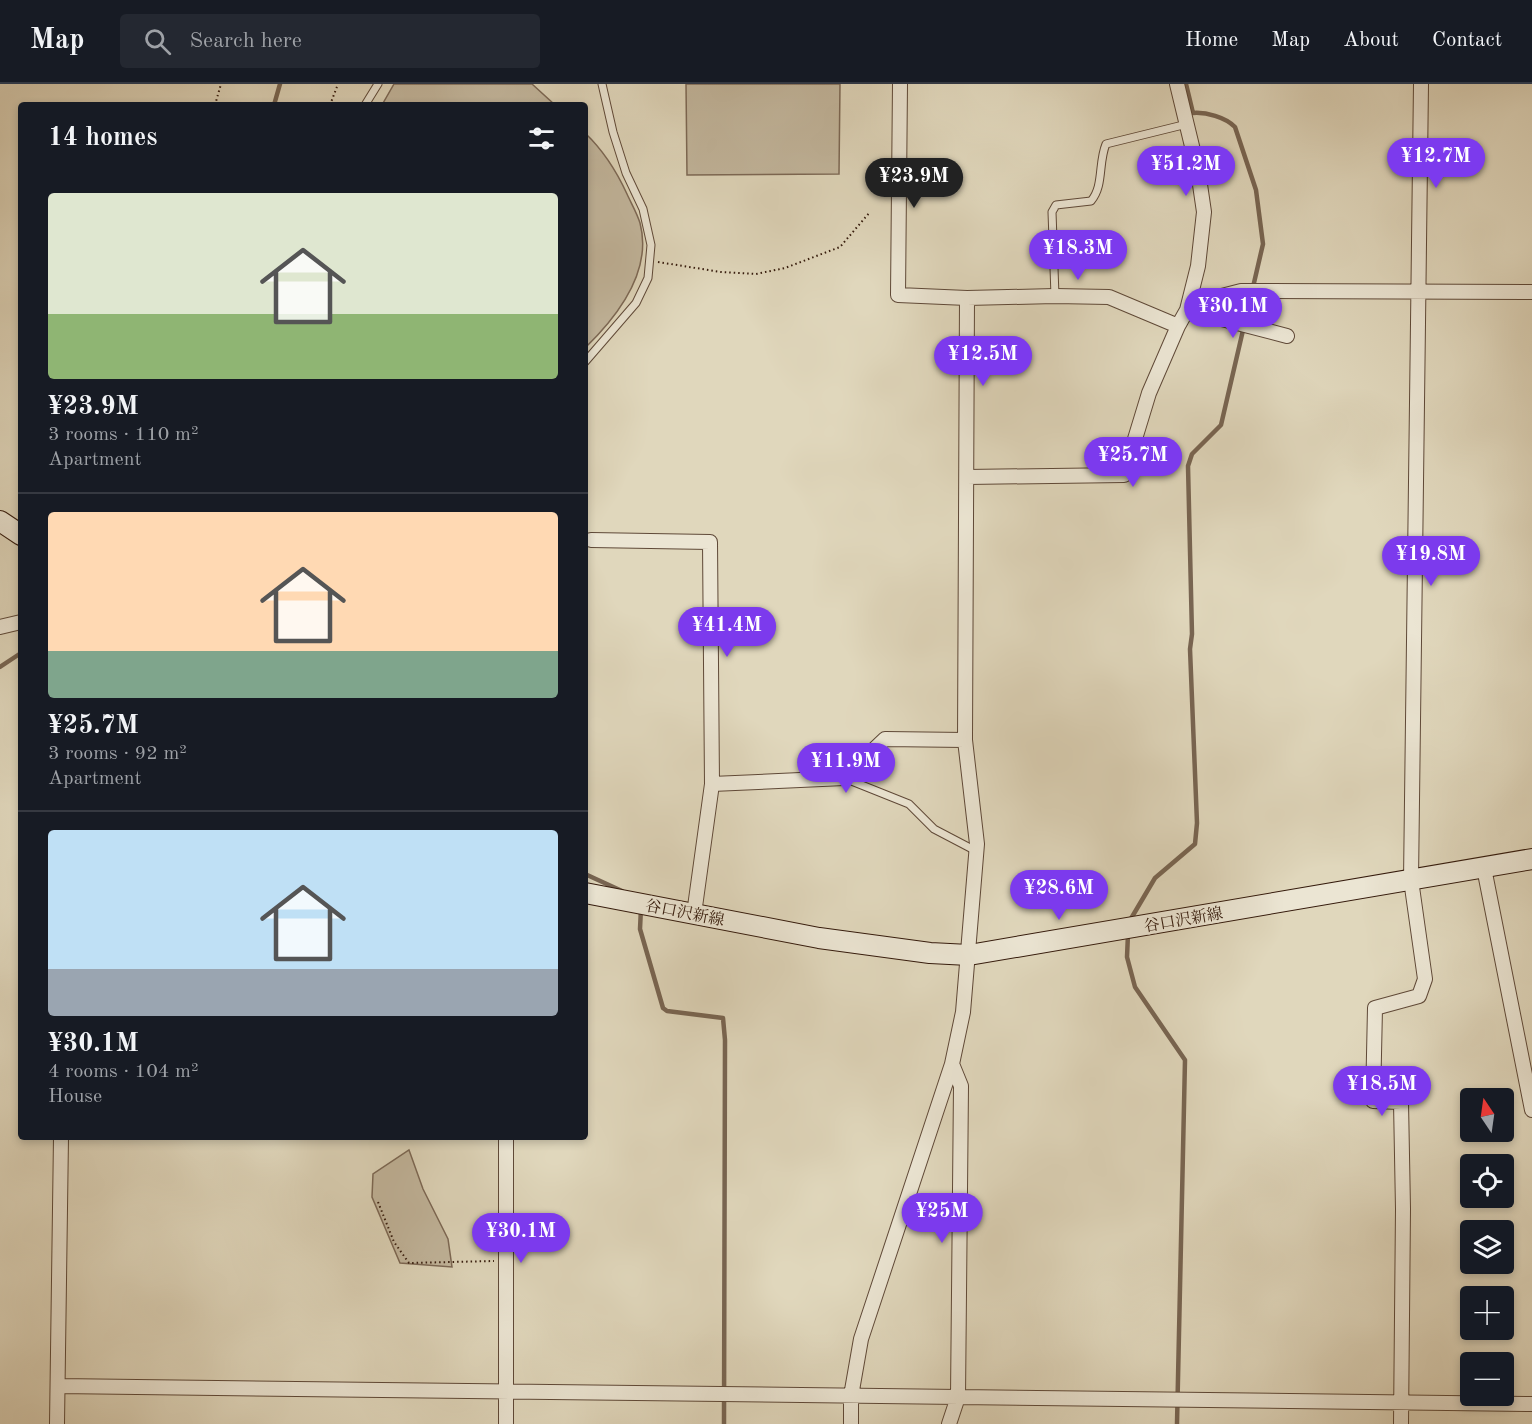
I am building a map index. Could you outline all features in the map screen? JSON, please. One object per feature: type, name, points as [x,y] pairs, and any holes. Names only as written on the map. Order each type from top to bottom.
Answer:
[{"type":"main road","points":[[0,521],[18,533]]},
{"type":"main road","name":"谷口沢新線","points":[[588,894],[819,938],[930,953],[969,955],[1532,859]]},
{"type":"street","points":[[900,84],[897,295],[967,298],[1109,297],[1178,326]]},
{"type":"street","points":[[967,477],[1124,475],[1149,393],[1187,310],[1198,266],[1204,212],[1198,171],[1177,84]]},
{"type":"street","points":[[1401,1424],[1403,1209],[1401,1102],[1373,1101],[1374,1019],[1375,1008],[1419,996],[1425,979],[1411,880],[1421,84]]},
{"type":"street","points":[[1187,310],[1206,300],[1241,291],[1532,292]]},
{"type":"street","points":[[851,1424],[851,1396],[861,1339],[952,1064],[963,1012],[969,955],[977,851],[965,740],[967,298]]},
{"type":"street","points":[[1187,310],[1287,336]]},
{"type":"street","points":[[591,540],[710,542],[712,784],[694,914]]},
{"type":"street","points":[[0,627],[18,622]]},
{"type":"street","points":[[712,784],[844,778],[885,739],[965,740]]},
{"type":"street","points":[[1484,868],[1532,1110]]},
{"type":"street","points":[[949,1424],[958,1397],[961,1086],[952,1064]]},
{"type":"street","points":[[57,1424],[61,1140]]},
{"type":"street","points":[[506,1140],[506,1424]]},
{"type":"street","points":[[58,1386],[1532,1404]]},
{"type":"lane","points":[[367,102],[378,84]]},
{"type":"lane","points":[[588,359],[636,303],[648,278],[651,245],[643,209],[626,173],[613,132],[602,84]]},
{"type":"lane","points":[[1055,296],[1052,212],[1056,205],[1091,201],[1098,193],[1101,155],[1106,144],[1187,124]]},
{"type":"lane","points":[[844,778],[909,804],[934,829],[977,851]]},
{"type":"path","points":[[216,102],[221,84]]},
{"type":"path","points":[[331,102],[338,84]]},
{"type":"path","points":[[650,261],[721,272],[756,274],[776,270],[840,247],[870,212]]},
{"type":"path","points":[[378,1202],[394,1242],[409,1263],[506,1261]]},
{"type":"shaded area","points":[[394,84],[532,84],[552,102],[384,102]]},
{"type":"shaded area","points":[[686,84],[840,84],[839,174],[687,175]]},
{"type":"shaded area","points":[[588,136],[604,154],[618,177],[639,219],[643,241],[637,276],[620,308],[588,345]]},
{"type":"shaded area","points":[[409,1150],[423,1189],[448,1239],[452,1267],[400,1263],[372,1197],[373,1174]]},
{"type":"waterway","points":[[275,102],[280,84]]},
{"type":"waterway","points":[[1129,922],[1155,878],[1195,844],[1197,823],[1190,649],[1192,634],[1188,466],[1192,454],[1221,425],[1263,244],[1256,190],[1235,127],[1215,116],[1193,113],[1186,84]]},
{"type":"waterway","points":[[0,667],[18,655]]},
{"type":"waterway","points":[[588,875],[622,891]]},
{"type":"waterway","points":[[641,908],[640,929],[663,1008],[667,1011],[723,1018],[725,1040],[724,1424]]},
{"type":"waterway","points":[[1128,934],[1127,957],[1135,987],[1185,1060],[1177,1424]]}]
